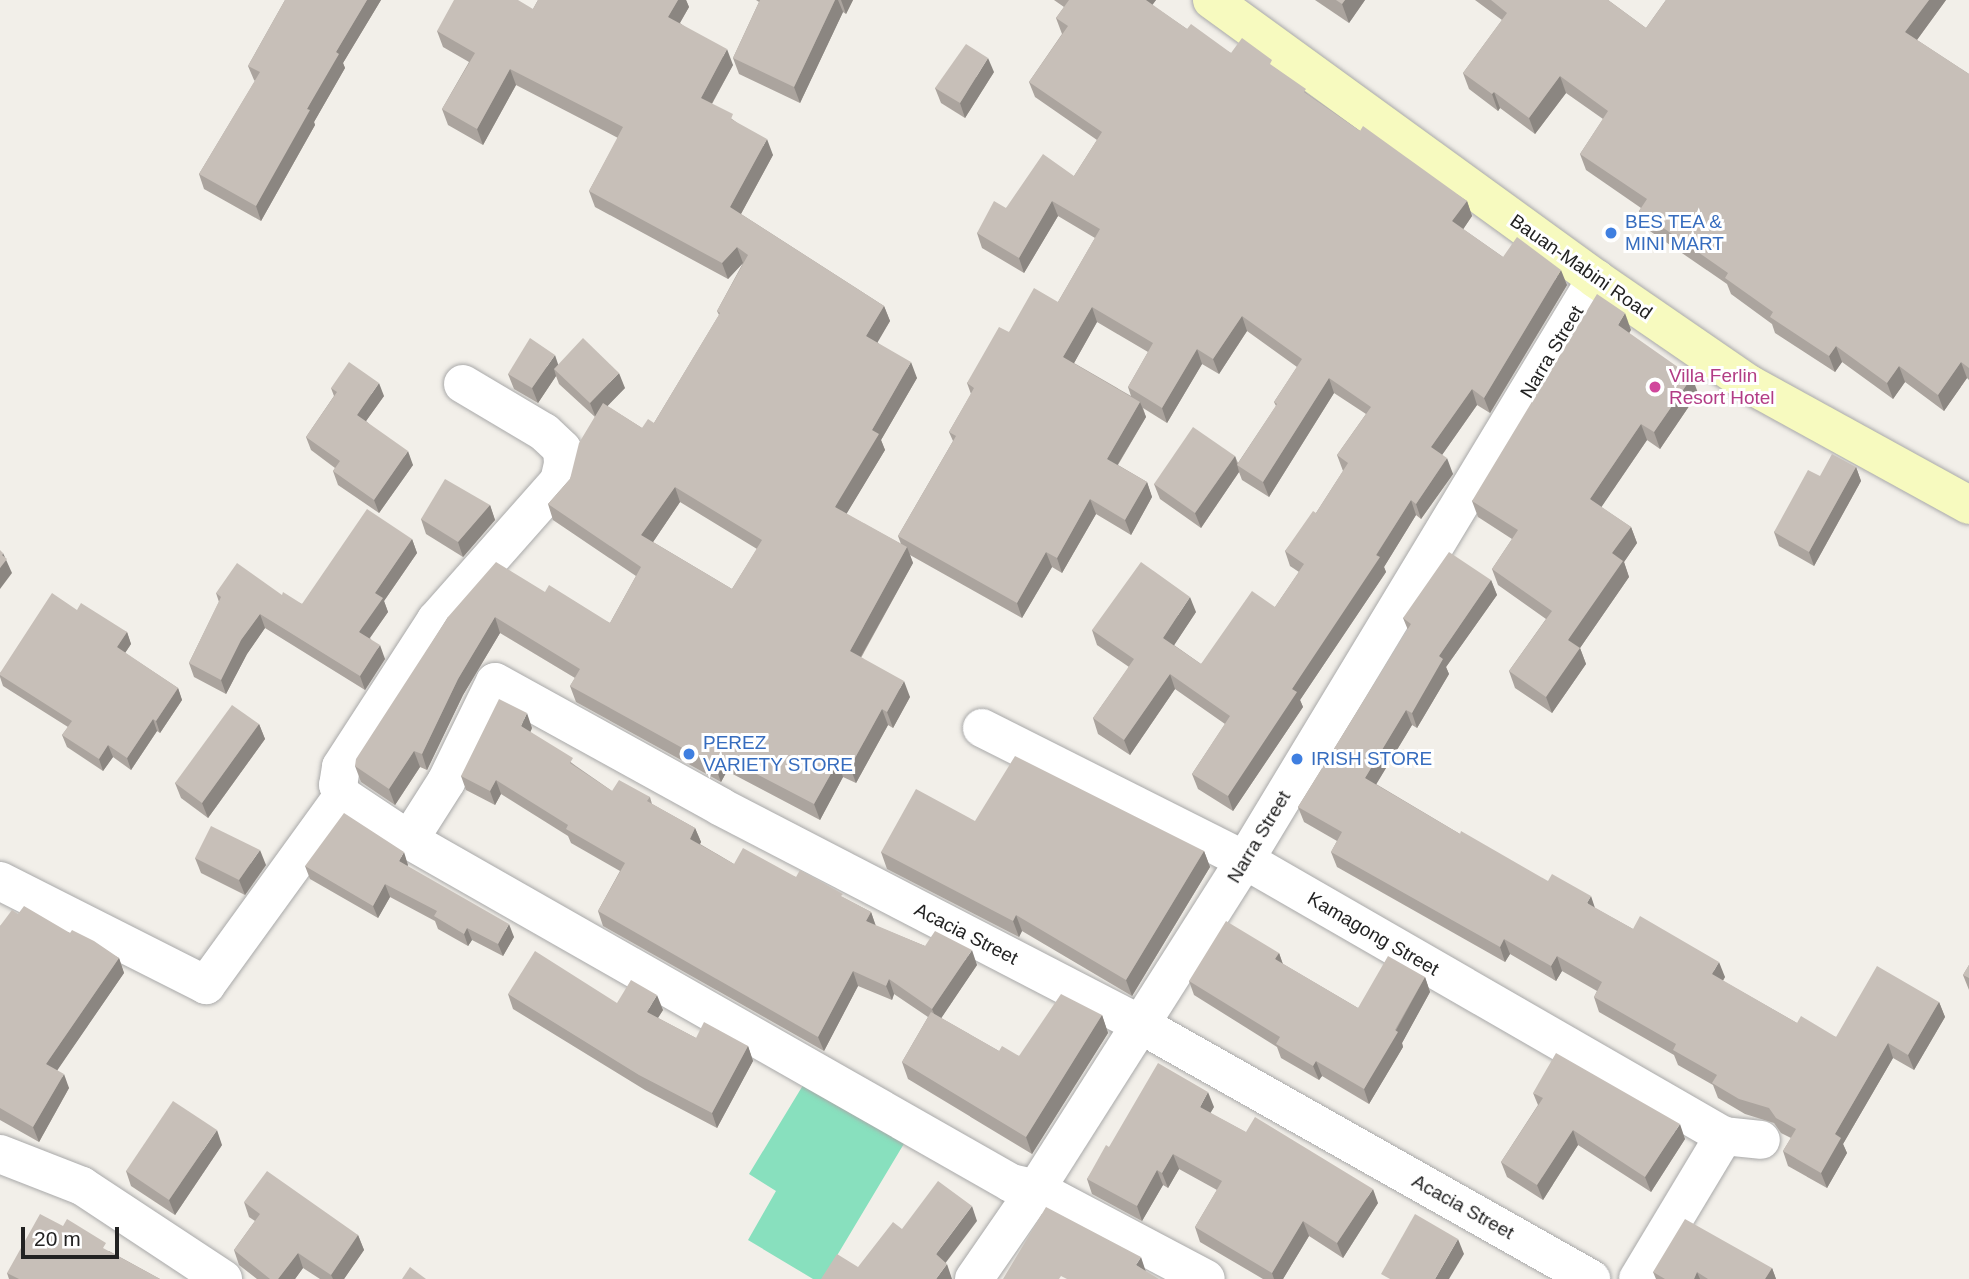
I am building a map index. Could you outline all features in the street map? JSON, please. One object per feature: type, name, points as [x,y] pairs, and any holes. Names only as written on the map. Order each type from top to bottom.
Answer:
[{"type":"main road","name":"Bauan-Mabini Road","points":[[1212,0],[1596,279],[1749,384],[1969,505]]},
{"type":"street","name":"Narra Street","points":[[974,1279],[1036,1189],[1245,860],[1596,279]]},
{"type":"street","points":[[463,384],[544,432],[562,449],[563,464],[559,481],[436,620],[341,767],[338,785],[343,796],[410,840],[1011,1183],[1036,1189],[1206,1279]]},
{"type":"street","name":"Acacia Street","points":[[410,840],[446,782],[495,682],[721,807],[1141,1025],[1591,1279]]},
{"type":"street","name":"Kamagong Street","points":[[982,728],[1245,860],[1724,1136],[1761,1140]]},
{"type":"street","points":[[0,881],[206,985],[343,796]]},
{"type":"street","points":[[1638,1279],[1724,1136]]},
{"type":"street","points":[[0,1154],[82,1185],[223,1279]]},
{"type":"green space","points":[[808,1077],[908,1137],[823,1279],[813,1279],[748,1240],[776,1191],[749,1174]]},
{"type":"building","points":[[285,0],[367,0],[336,52],[339,54],[307,109],[310,110],[256,206],[199,174],[260,72],[248,66]]},
{"type":"building","points":[[454,0],[518,0],[533,9],[538,0],[678,0],[668,17],[727,49],[701,98],[733,114],[731,119],[767,139],[730,207],[884,306],[866,336],[911,362],[872,430],[879,434],[835,507],[907,547],[850,651],[904,681],[887,712],[882,709],[850,767],[838,761],[814,804],[722,756],[715,766],[570,686],[580,669],[495,617],[458,679],[422,754],[414,751],[389,789],[355,766],[356,759],[448,617],[496,562],[545,592],[549,585],[610,623],[641,567],[548,504],[570,479],[579,443],[603,403],[642,428],[648,419],[654,423],[720,313],[717,311],[748,255],[737,247],[722,263],[589,191],[623,127],[510,69],[477,129],[442,109],[475,53],[437,31]],"holes":[[[675,487],[762,540],[732,589],[641,535]]]},
{"type":"building","points":[[760,0],[835,0],[794,87],[733,58]]},
{"type":"building","points":[[1069,0],[1146,0],[1187,29],[1191,24],[1231,53],[1242,38],[1272,60],[1270,64],[1306,89],[1304,92],[1360,131],[1363,126],[1467,201],[1452,221],[1503,257],[1517,237],[1561,270],[1484,398],[1472,389],[1431,447],[1447,458],[1416,504],[1411,500],[1376,555],[1380,557],[1292,689],[1297,692],[1228,796],[1192,774],[1230,716],[1170,674],[1124,740],[1093,718],[1134,659],[1092,630],[1141,562],[1190,597],[1163,638],[1201,664],[1252,591],[1275,607],[1304,564],[1285,551],[1313,511],[1316,513],[1348,463],[1337,455],[1371,407],[1329,378],[1263,482],[1237,465],[1277,404],[1274,402],[1302,359],[1242,316],[1213,359],[1197,349],[1162,408],[1128,387],[1153,343],[1092,307],[1063,357],[1140,402],[1107,459],[1147,482],[1125,520],[1090,499],[1057,558],[1046,552],[1017,603],[898,536],[956,436],[949,432],[974,388],[967,383],[999,327],[1009,332],[1034,288],[1058,302],[1100,229],[1052,201],[1019,258],[977,233],[994,201],[1006,208],[1043,154],[1074,176],[1102,132],[1029,82],[1068,26],[1056,18]]},
{"type":"building","points":[[1491,0],[1608,0],[1646,28],[1666,0],[1929,0],[1905,32],[1969,74],[1969,368],[1961,362],[1938,395],[1899,366],[1887,383],[1836,346],[1829,356],[1770,317],[1773,312],[1725,278],[1728,273],[1639,211],[1647,199],[1580,154],[1608,111],[1560,76],[1529,118],[1463,73],[1507,13]]},
{"type":"building","points":[[966,44],[988,58],[960,103],[935,88]]},
{"type":"building","points":[[1597,294],[1625,313],[1618,325],[1692,377],[1654,432],[1641,424],[1590,499],[1631,527],[1612,553],[1623,561],[1568,640],[1580,648],[1546,697],[1509,671],[1552,611],[1492,569],[1518,530],[1472,501]]},
{"type":"building","points":[[530,338],[555,355],[532,388],[508,374]]},
{"type":"building","points":[[583,338],[619,373],[590,403],[554,369]]},
{"type":"building","points":[[349,362],[379,383],[357,415],[408,451],[374,500],[333,471],[340,461],[306,437],[337,392],[331,388]]},
{"type":"building","points":[[1193,427],[1235,456],[1195,513],[1154,484]]},
{"type":"building","points":[[1832,454],[1856,467],[1809,552],[1774,532],[1808,470],[1820,476]]},
{"type":"building","points":[[445,479],[490,505],[458,542],[421,519]]},
{"type":"building","points":[[367,509],[412,539],[375,593],[383,598],[359,632],[380,645],[360,676],[260,614],[241,640],[221,680],[189,663],[221,597],[216,593],[237,563],[282,595],[283,592],[302,604]]},
{"type":"building","points":[[0,550],[7,559],[0,568]]},
{"type":"building","points":[[1449,552],[1491,580],[1439,656],[1443,659],[1412,713],[1406,710],[1365,778],[1460,834],[1461,831],[1548,881],[1552,874],[1591,896],[1587,903],[1633,929],[1640,916],[1719,962],[1712,974],[1797,1023],[1801,1016],[1836,1037],[1877,966],[1939,1002],[1908,1055],[1888,1043],[1835,1134],[1841,1138],[1821,1173],[1783,1151],[1796,1129],[1776,1118],[1769,1108],[1739,1099],[1712,1083],[1717,1075],[1673,1050],[1676,1044],[1594,997],[1602,982],[1557,956],[1551,966],[1504,939],[1500,947],[1331,852],[1342,832],[1298,807],[1411,624],[1403,618]]},
{"type":"building","points":[[52,593],[77,610],[81,603],[127,632],[117,647],[178,688],[127,758],[108,745],[99,759],[62,735],[72,721],[0,675]]},
{"type":"building","points":[[499,699],[527,713],[521,726],[573,758],[570,763],[612,791],[619,780],[650,797],[647,801],[695,828],[690,839],[734,864],[743,848],[796,877],[800,870],[843,894],[841,896],[871,912],[866,921],[925,946],[935,931],[972,950],[932,1009],[889,979],[886,986],[853,971],[818,1037],[598,911],[625,863],[566,829],[568,825],[496,780],[490,791],[461,776]]},
{"type":"building","points":[[232,705],[259,724],[202,803],[175,783]]},
{"type":"building","points":[[1015,756],[1204,851],[1126,980],[1016,915],[1013,921],[881,852],[916,789],[975,821]]},
{"type":"building","points":[[344,813],[404,852],[399,861],[509,924],[498,944],[467,928],[464,934],[434,916],[437,911],[385,884],[373,906],[305,866]]},
{"type":"building","points":[[211,826],[260,850],[239,880],[195,858]]},
{"type":"building","points":[[24,906],[70,933],[72,930],[94,941],[119,958],[46,1064],[64,1074],[33,1127],[0,1108],[0,926],[12,910],[18,914]]},
{"type":"building","points":[[1226,921],[1279,953],[1275,959],[1358,1008],[1388,956],[1425,977],[1395,1030],[1398,1032],[1364,1089],[1316,1061],[1313,1066],[1276,1044],[1280,1037],[1189,981]]},
{"type":"building","points":[[535,951],[617,1003],[631,980],[657,995],[647,1012],[696,1038],[704,1022],[748,1046],[712,1113],[639,1075],[508,994]]},
{"type":"building","points":[[1969,965],[1969,978],[1963,975]]},
{"type":"building","points":[[1061,994],[1102,1015],[1026,1137],[902,1062],[931,1012],[999,1051],[1002,1046],[1019,1056]]},
{"type":"building","points":[[1556,1053],[1680,1124],[1645,1177],[1573,1130],[1537,1185],[1501,1162],[1543,1098],[1533,1093]]},
{"type":"building","points":[[1158,1063],[1208,1092],[1200,1107],[1246,1132],[1255,1117],[1373,1189],[1337,1243],[1303,1221],[1272,1273],[1195,1227],[1222,1181],[1173,1154],[1162,1173],[1157,1170],[1137,1206],[1087,1179]]},
{"type":"building","points":[[173,1101],[217,1130],[169,1200],[126,1171]]},
{"type":"building","points":[[267,1171],[358,1235],[331,1275],[298,1253],[278,1279],[270,1279],[234,1250],[260,1214],[244,1202]]},
{"type":"building","points":[[938,1181],[972,1206],[936,1254],[947,1264],[936,1279],[821,1279],[837,1254],[858,1267],[893,1222],[902,1229]]},
{"type":"building","points":[[1046,1207],[1141,1257],[1136,1265],[1159,1279],[1067,1279],[1061,1276],[1059,1279],[1003,1279]]},
{"type":"building","points":[[40,1214],[63,1226],[67,1219],[106,1243],[103,1248],[160,1279],[19,1279],[7,1273]]},
{"type":"building","points":[[1415,1214],[1458,1239],[1435,1279],[1390,1279],[1381,1274]]},
{"type":"building","points":[[1685,1219],[1772,1268],[1765,1279],[1708,1279],[1697,1272],[1694,1279],[1665,1279],[1653,1272]]},
{"type":"building","points":[[410,1267],[426,1279],[402,1279]]},
{"type":"place","name":"BES TEA & MINI MART","points":[[1611,233]]},
{"type":"place","name":"Villa Ferlin Resort Hotel","points":[[1655,387]]},
{"type":"place","name":"PEREZ VARIETY STORE","points":[[689,754]]},
{"type":"place","name":"IRISH STORE","points":[[1297,759]]}]
